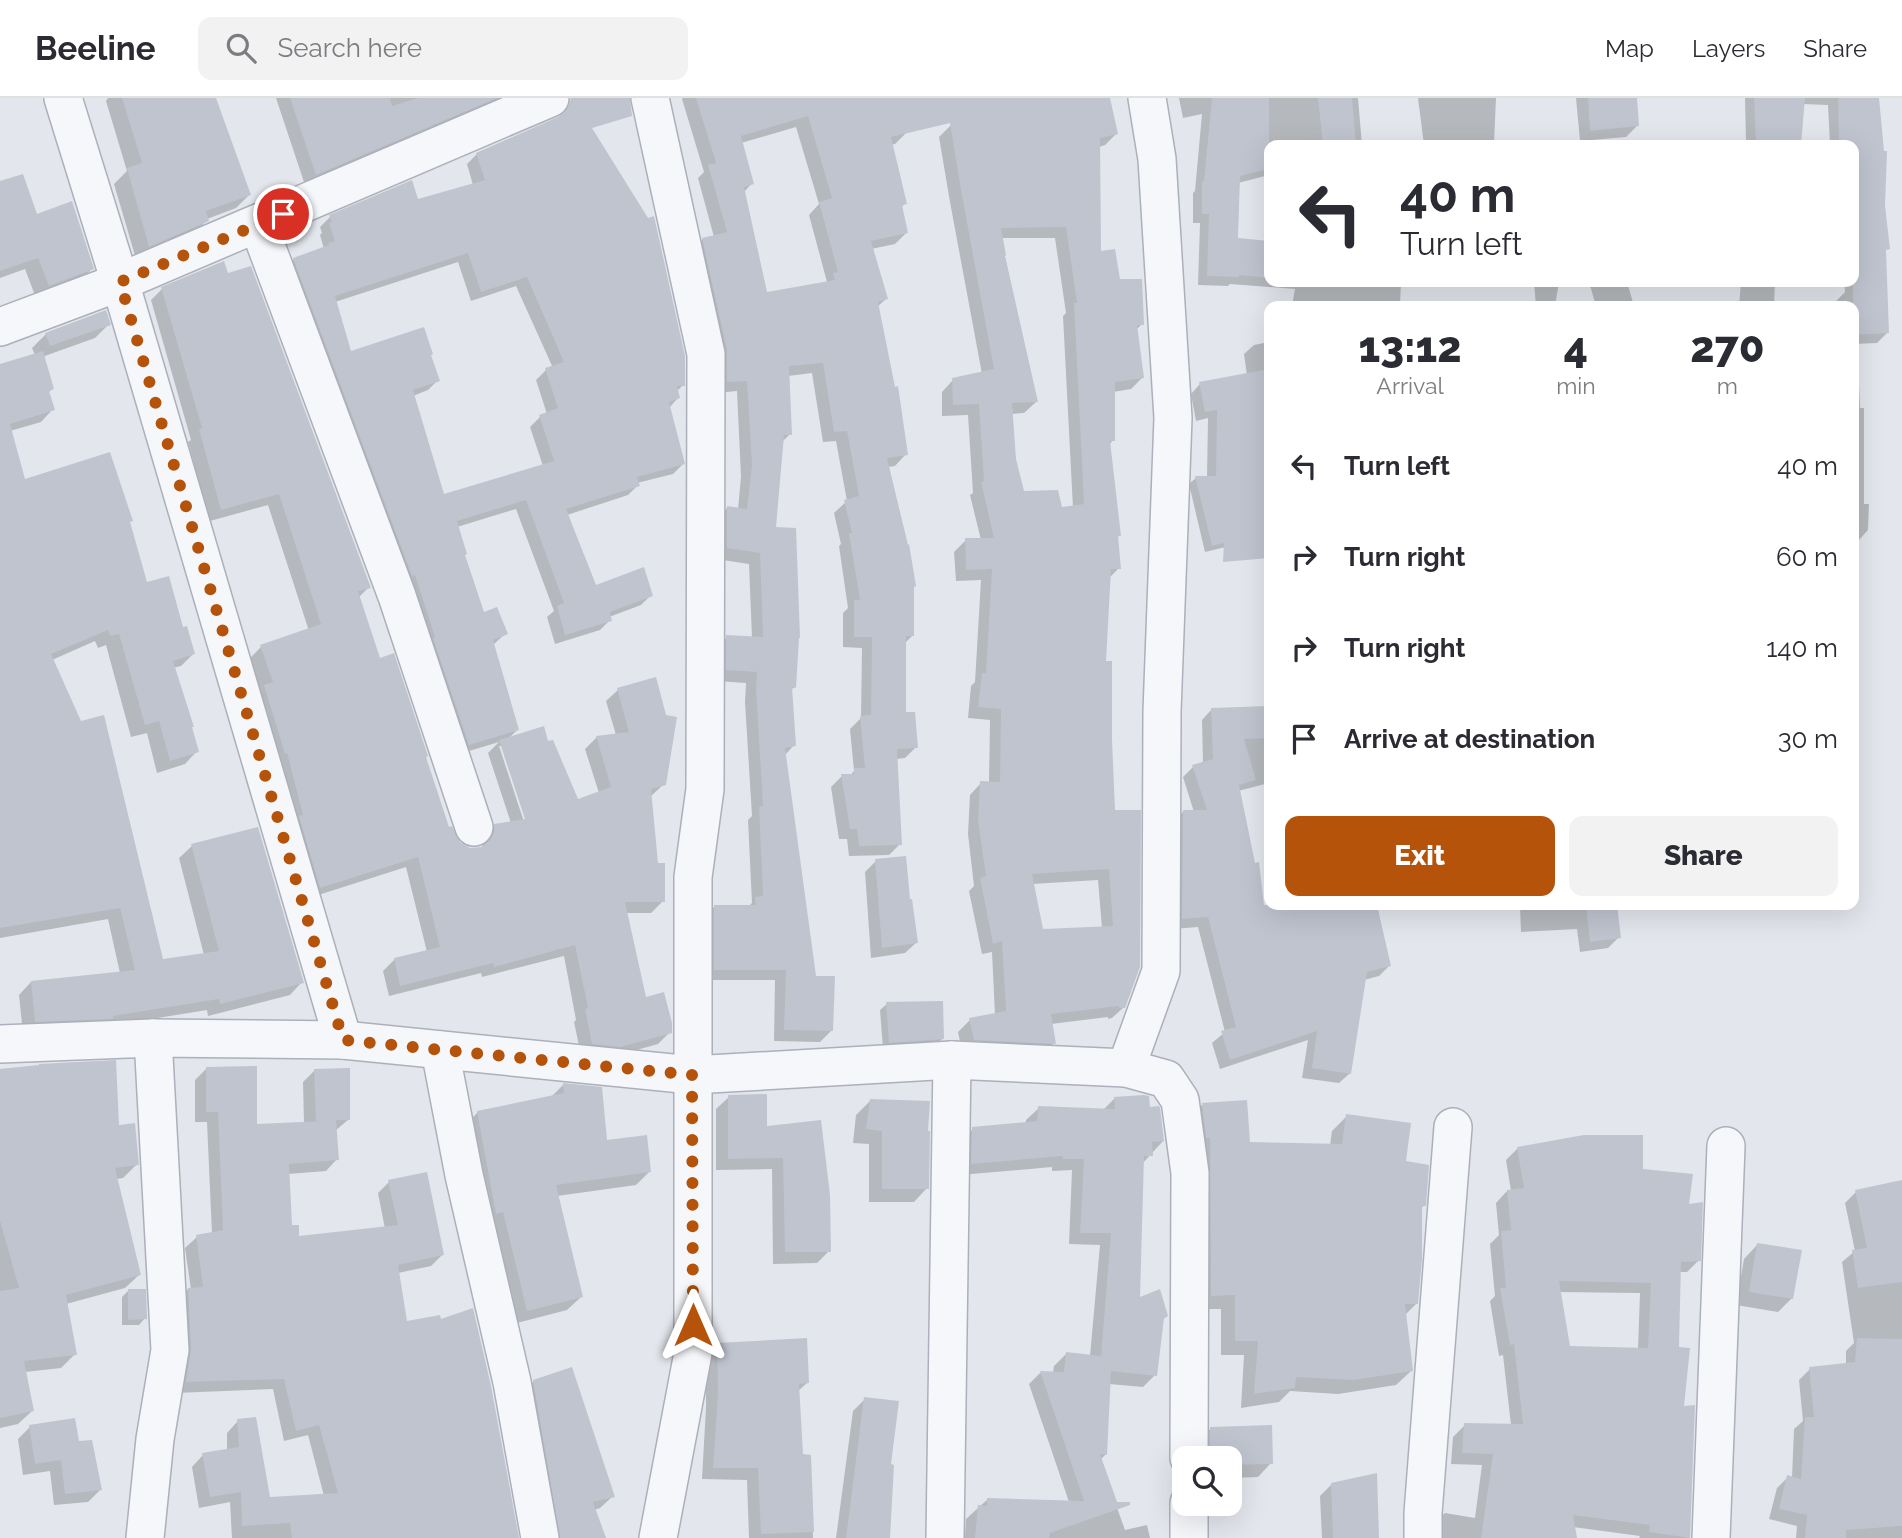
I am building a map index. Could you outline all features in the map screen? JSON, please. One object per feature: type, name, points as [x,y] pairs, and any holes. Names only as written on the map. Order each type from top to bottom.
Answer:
[{"type":"street","points":[[63,98],[120,282],[343,1040]]},
{"type":"street","points":[[0,327],[120,282],[550,98]]},
{"type":"street","points":[[650,98],[706,354],[705,789],[693,877],[693,1353],[658,1538]]},
{"type":"street","points":[[1126,1068],[1161,971],[1162,712],[1173,418],[1157,159],[1147,98]]},
{"type":"street","points":[[258,224],[397,596],[474,827]]},
{"type":"street","points":[[0,1044],[153,1038],[343,1040],[692,1075],[951,1060],[1126,1068],[1166,1079],[1180,1100],[1190,1173],[1189,1446]]},
{"type":"street","points":[[145,1538],[155,1439],[170,1350],[153,1038]]},
{"type":"street","points":[[440,1050],[464,1175],[512,1382],[540,1538]]},
{"type":"street","points":[[946,1538],[951,1060]]},
{"type":"street","points":[[1423,1538],[1453,1127]]},
{"type":"street","points":[[1712,1538],[1726,1146]]},
{"type":"street","points":[[1189,1516],[1189,1538]]},
{"type":"building","points":[[122,98],[216,98],[251,195],[206,211],[209,221],[149,247],[127,168],[142,163]]},
{"type":"building","points":[[290,98],[390,98],[392,106],[418,98],[497,98],[316,175]]},
{"type":"building","points":[[571,98],[630,98],[632,116],[592,128],[648,218],[654,216],[685,356],[685,386],[677,386],[680,398],[669,402],[685,464],[637,477],[640,486],[566,509],[596,585],[644,567],[653,596],[610,612],[612,621],[565,635],[557,606],[564,603],[526,500],[457,521],[484,612],[497,607],[508,634],[493,640],[519,730],[469,745],[415,575],[412,576],[293,258],[335,241],[329,215],[412,180],[418,199],[485,180],[476,153],[558,117],[567,110]],"holes":[[[468,253],[481,292],[527,277],[564,362],[545,368],[558,408],[539,415],[554,461],[444,494],[413,390],[440,381],[424,327],[351,351],[335,296]]]},
{"type":"building","points":[[696,98],[1110,98],[1118,134],[1100,138],[1101,251],[1115,249],[1120,279],[1142,279],[1144,325],[1137,325],[1144,378],[1115,382],[1115,441],[1110,441],[1121,536],[1118,536],[1121,569],[1111,569],[1106,661],[1112,661],[1115,810],[1141,810],[1140,967],[1125,1008],[1119,1006],[1051,1014],[1056,1044],[974,1040],[969,1018],[1006,1011],[1002,941],[993,944],[980,878],[986,876],[978,821],[980,781],[1000,782],[1001,709],[978,707],[982,673],[986,673],[992,569],[966,570],[965,538],[994,538],[981,482],[984,481],[979,404],[953,405],[952,378],[994,369],[950,123],[891,137],[907,204],[902,205],[908,233],[871,241],[888,299],[878,302],[895,387],[898,386],[908,455],[887,458],[909,544],[916,586],[914,636],[906,636],[906,712],[915,712],[918,748],[897,749],[902,845],[859,846],[857,829],[850,829],[841,774],[854,774],[854,768],[865,768],[860,716],[871,715],[872,637],[854,637],[854,600],[860,600],[849,533],[852,533],[844,500],[859,496],[847,431],[834,432],[823,363],[789,366],[792,435],[784,435],[776,527],[796,528],[800,638],[796,688],[792,687],[796,746],[785,748],[816,976],[835,976],[833,1031],[784,1030],[786,970],[714,970],[714,905],[756,905],[755,897],[763,896],[759,807],[763,806],[757,672],[726,670],[726,635],[763,637],[760,553],[727,548],[727,506],[747,509],[752,465],[747,381],[727,382],[727,350],[702,238],[727,232],[708,165],[716,163]],"holes":[[[808,116],[832,198],[819,202],[838,272],[833,273],[835,280],[767,292],[744,187],[754,184],[741,136]],[[1066,227],[1077,303],[1074,303],[1084,504],[1062,507],[1058,490],[1024,491],[1016,459],[1012,403],[1038,402],[1001,228]],[[1109,869],[1113,926],[1043,929],[1032,874]]]},
{"type":"building","points":[[1212,98],[1269,98],[1269,140],[1264,140],[1264,170],[1240,176],[1238,238],[1264,241],[1264,278],[1207,276],[1209,214],[1202,214]]},
{"type":"building","points":[[1318,98],[1352,98],[1356,140],[1322,140]]},
{"type":"building","points":[[1588,98],[1637,98],[1639,126],[1590,131]]},
{"type":"building","points":[[1754,98],[1805,98],[1801,140],[1756,140]]},
{"type":"building","points":[[1838,98],[1879,98],[1884,151],[1887,151],[1885,206],[1890,249],[1886,250],[1889,333],[1859,335],[1859,301],[1853,301],[1853,287],[1859,287],[1859,140],[1839,140]]},
{"type":"building","points":[[23,174],[37,214],[72,201],[94,269],[49,286],[38,258],[0,271],[0,181]]},
{"type":"building","points":[[224,261],[228,273],[251,266],[371,588],[358,591],[380,658],[394,653],[449,827],[452,826],[460,842],[470,848],[481,847],[490,840],[494,824],[525,819],[499,740],[544,726],[548,741],[553,740],[578,799],[611,787],[596,736],[629,732],[617,688],[656,677],[666,715],[677,717],[666,785],[651,789],[658,863],[665,863],[665,902],[625,902],[646,997],[664,992],[672,1033],[620,1047],[592,1044],[585,1009],[588,1008],[575,945],[494,967],[493,963],[400,986],[394,958],[440,947],[418,857],[320,888],[299,816],[303,815],[287,753],[285,754],[264,685],[273,682],[260,645],[321,624],[279,494],[221,510],[199,429],[202,428],[161,287]]},
{"type":"building","points":[[106,310],[111,325],[50,346],[45,333]]},
{"type":"building","points":[[43,351],[54,389],[49,391],[55,410],[10,424],[25,479],[110,452],[133,521],[130,522],[147,582],[169,576],[183,627],[187,626],[195,654],[173,661],[199,752],[170,761],[159,721],[145,725],[119,634],[110,636],[108,630],[51,654],[81,721],[104,715],[163,959],[219,951],[191,844],[258,827],[304,983],[220,1004],[219,999],[113,1016],[113,1019],[35,1022],[31,981],[135,970],[120,908],[0,928],[0,364]]},
{"type":"building","points":[[1264,370],[1264,558],[1223,562],[1224,543],[1212,546],[1195,476],[1216,476],[1217,410],[1205,412],[1199,382]]},
{"type":"building","points":[[1264,706],[1264,738],[1244,739],[1256,780],[1239,785],[1255,863],[1259,862],[1264,910],[1378,910],[1391,966],[1367,972],[1351,1074],[1312,1068],[1317,1031],[1230,1060],[1221,1031],[1236,1027],[1208,917],[1182,919],[1183,810],[1207,810],[1192,765],[1213,759],[1211,708]]},
{"type":"building","points":[[906,856],[918,943],[882,948],[875,859]]},
{"type":"building","points":[[1587,910],[1618,910],[1621,938],[1590,942]]},
{"type":"building","points":[[943,1001],[944,1039],[889,1043],[886,1002]]},
{"type":"building","points":[[116,1060],[119,1125],[135,1123],[139,1165],[115,1168],[141,1275],[66,1295],[77,1355],[24,1361],[34,1411],[0,1418],[0,1291],[19,1288],[0,1221],[0,1069]]},
{"type":"building","points":[[257,1066],[257,1124],[324,1121],[316,1121],[314,1069],[350,1068],[350,1120],[336,1120],[339,1160],[289,1164],[292,1225],[299,1225],[299,1236],[398,1225],[388,1180],[427,1172],[444,1255],[398,1265],[407,1321],[440,1315],[441,1319],[473,1308],[491,1386],[519,1538],[292,1538],[290,1523],[242,1526],[241,1492],[210,1497],[202,1453],[239,1447],[237,1419],[256,1417],[270,1497],[338,1493],[319,1425],[296,1431],[284,1379],[186,1382],[191,1349],[188,1288],[203,1287],[196,1235],[223,1230],[218,1112],[206,1112],[206,1067]]},
{"type":"building","points":[[563,1083],[602,1087],[607,1140],[647,1135],[651,1172],[556,1185],[583,1297],[527,1311],[503,1212],[496,1214],[477,1111],[564,1093]]},
{"type":"building","points":[[767,1094],[767,1126],[821,1120],[830,1195],[831,1252],[785,1252],[783,1158],[728,1159],[728,1095]]},
{"type":"building","points":[[1149,1096],[1150,1107],[1160,1108],[1164,1141],[1152,1142],[1153,1156],[1144,1156],[1140,1297],[1160,1289],[1168,1316],[1164,1318],[1157,1376],[1111,1371],[1107,1455],[1100,1454],[1117,1502],[1130,1502],[1130,1505],[1050,1533],[1049,1538],[975,1538],[978,1505],[987,1506],[987,1498],[1084,1501],[1040,1371],[1064,1372],[1066,1352],[1101,1356],[1111,1233],[1080,1233],[1084,1159],[1063,1159],[1063,1156],[971,1164],[972,1127],[1037,1121],[1038,1106],[1115,1109],[1114,1097]]},
{"type":"building","points":[[870,1099],[930,1101],[929,1189],[882,1189],[882,1131],[866,1129]]},
{"type":"building","points":[[1247,1100],[1250,1142],[1342,1144],[1346,1114],[1411,1123],[1406,1161],[1429,1165],[1426,1206],[1422,1206],[1422,1259],[1418,1304],[1405,1304],[1413,1371],[1353,1380],[1296,1377],[1295,1388],[1254,1394],[1258,1341],[1235,1341],[1235,1295],[1211,1296],[1210,1138],[1206,1138],[1202,1103]]},
{"type":"building","points":[[1584,1135],[1643,1135],[1643,1169],[1693,1174],[1689,1204],[1703,1202],[1701,1261],[1681,1262],[1679,1347],[1690,1348],[1684,1406],[1695,1405],[1690,1538],[1649,1532],[1650,1525],[1573,1515],[1577,1538],[1481,1538],[1493,1454],[1462,1453],[1464,1423],[1523,1424],[1514,1344],[1510,1345],[1500,1288],[1506,1288],[1501,1231],[1511,1230],[1507,1190],[1524,1188],[1517,1147]],"holes":[[[1559,1281],[1651,1283],[1648,1348],[1570,1346]]]},
{"type":"building","points":[[1902,1180],[1902,1282],[1858,1288],[1852,1250],[1867,1248],[1855,1190]]},
{"type":"building","points":[[1757,1243],[1802,1250],[1793,1299],[1749,1292]]},
{"type":"building","points":[[128,1289],[146,1289],[147,1319],[128,1320]]},
{"type":"building","points":[[807,1338],[809,1383],[799,1384],[803,1454],[811,1455],[814,1532],[761,1534],[758,1468],[713,1468],[718,1394],[717,1343]]},
{"type":"building","points":[[1857,1338],[1902,1339],[1902,1526],[1846,1530],[1846,1538],[1805,1538],[1807,1515],[1779,1509],[1787,1475],[1801,1479],[1805,1417],[1814,1417],[1809,1367],[1855,1362]]},
{"type":"building","points":[[572,1367],[615,1497],[593,1502],[606,1538],[560,1538],[533,1380]]},
{"type":"building","points":[[864,1397],[899,1401],[891,1464],[894,1465],[890,1538],[846,1538]]},
{"type":"building","points":[[75,1418],[79,1441],[92,1440],[102,1490],[65,1494],[61,1460],[35,1464],[29,1425]]},
{"type":"building","points":[[1272,1425],[1273,1464],[1242,1465],[1242,1446],[1210,1446],[1210,1427]]},
{"type":"building","points":[[1377,1473],[1379,1538],[1333,1538],[1331,1483]]},
{"type":"route","points":[[283,214],[120,282],[343,1040],[692,1075],[693,1325]]}]
